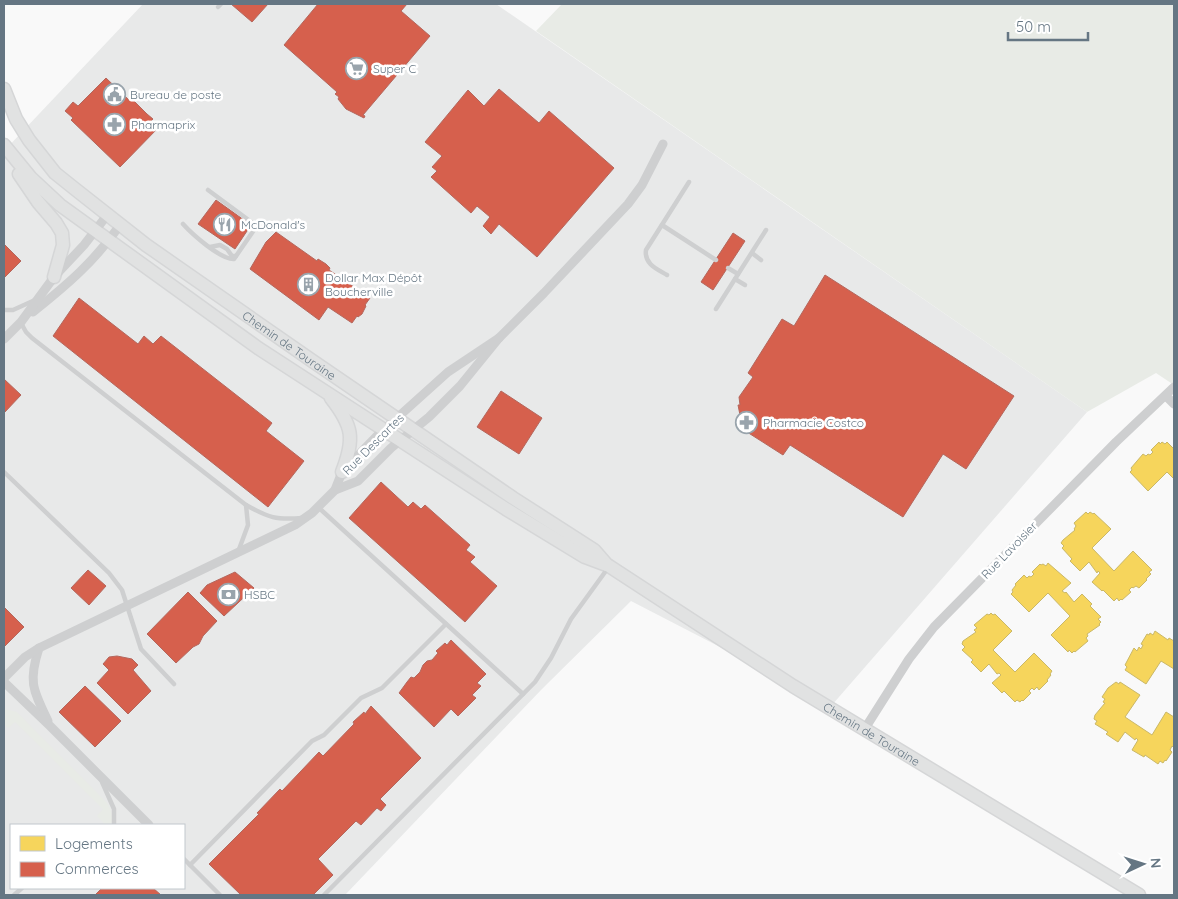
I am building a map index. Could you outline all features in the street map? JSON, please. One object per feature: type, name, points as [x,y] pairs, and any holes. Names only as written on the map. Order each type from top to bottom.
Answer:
[{"type":"street","name":"Chemin de Touraine","points":[[4,89],[22,129],[47,163],[64,181],[120,225],[312,360],[513,498],[594,550],[609,566]]},
{"type":"street","name":"Rue Descartes","points":[[335,490],[358,481],[460,386],[499,338],[628,204],[642,185],[663,144]]},
{"type":"street","name":"Chemin de Touraine","points":[[4,147],[42,190],[96,232],[258,348],[514,514],[585,557],[609,566],[792,686],[1139,895]]},
{"type":"street","points":[[4,147],[32,194],[62,233],[62,251],[54,277]]},
{"type":"street","points":[[21,322],[54,277],[96,232],[108,214]]},
{"type":"street","points":[[4,339],[21,322],[72,281],[109,241],[120,225]]},
{"type":"street","name":"Rue Descartes","points":[[335,490],[342,472],[385,429],[448,372],[499,338]]},
{"type":"street","name":"Rue Lavoisier","points":[[864,730],[908,658],[934,627],[1116,442],[1174,387]]},
{"type":"street","points":[[327,392],[345,417],[349,430],[349,450],[342,472]]},
{"type":"street","points":[[1166,396],[1174,404]]},
{"type":"street","points":[[4,678],[25,657],[39,648],[294,525],[318,507],[335,490]]},
{"type":"street","points":[[39,648],[34,664],[32,685],[50,726]]},
{"type":"street","points":[[4,682],[148,824]]},
{"type":"lane","points":[[667,275],[648,262],[645,254],[688,182]]},
{"type":"lane","points":[[183,224],[189,232],[227,259],[234,259],[254,230],[254,224],[208,190]]},
{"type":"lane","points":[[662,225],[716,260]]},
{"type":"lane","points":[[716,309],[766,230]]},
{"type":"lane","points":[[210,247],[220,245],[227,249],[232,256],[236,256]]},
{"type":"lane","points":[[752,253],[761,260]]},
{"type":"lane","points":[[728,268],[745,285]]},
{"type":"lane","points":[[4,310],[13,310],[38,299]]},
{"type":"lane","points":[[21,322],[26,332],[32,338],[246,505],[272,518],[284,520],[305,518]]},
{"type":"lane","points":[[4,472],[109,574],[122,590],[141,649],[174,684]]},
{"type":"lane","points":[[238,552],[248,525],[246,505]]},
{"type":"lane","points":[[318,507],[523,694]]},
{"type":"lane","points":[[324,895],[535,682],[572,619],[609,566]]},
{"type":"lane","points":[[190,865],[312,741],[324,736],[361,698],[382,688],[446,624]]},
{"type":"lane","points":[[99,776],[114,809],[114,824]]},
{"type":"lane","points":[[185,860],[220,895]]},
{"type":"shaded area","points":[[143,4],[496,4],[1087,412],[832,705],[631,601],[542,689],[345,895],[4,895],[4,151]]},
{"type":"shaded area","points":[[562,4],[1174,4],[1174,385],[1156,373],[1087,412],[536,31]]},
{"type":"shaded area","points":[[4,709],[17,712],[107,803],[112,814],[111,824],[103,824],[97,816],[103,809],[15,722],[8,728],[4,724]]},
{"type":"building: Logements","points":[[1159,442],[1160,444],[1162,442],[1165,444],[1167,442],[1174,449],[1174,479],[1167,472],[1148,491],[1130,472],[1131,468],[1143,454],[1146,456],[1150,455],[1153,452],[1151,450]]},
{"type":"building: Logements","points":[[1086,512],[1088,514],[1090,512],[1094,513],[1111,529],[1092,548],[1114,571],[1133,551],[1152,570],[1149,572],[1151,574],[1147,580],[1139,588],[1136,586],[1132,587],[1129,590],[1131,592],[1122,600],[1119,601],[1117,598],[1114,601],[1092,582],[1100,573],[1098,571],[1097,573],[1089,562],[1080,571],[1070,561],[1072,559],[1062,548],[1064,546],[1061,543],[1063,540],[1075,530],[1076,526],[1074,523]]},
{"type":"building: Logements","points":[[1048,563],[1071,583],[1062,591],[1066,592],[1074,602],[1082,594],[1101,617],[1098,619],[1101,622],[1100,625],[1087,634],[1086,638],[1088,641],[1072,653],[1069,650],[1068,652],[1051,635],[1070,616],[1048,593],[1029,612],[1011,594],[1015,584],[1024,575],[1027,578],[1031,577],[1034,574],[1032,572],[1040,564],[1046,566]]},
{"type":"building: Logements","points":[[991,613],[995,614],[1012,631],[993,650],[1015,672],[1034,653],[1052,671],[1048,681],[1039,690],[1037,687],[1034,690],[1032,688],[1029,691],[1031,693],[1023,701],[1017,700],[1015,702],[1004,691],[1002,693],[992,683],[1001,675],[997,674],[989,664],[981,672],[971,662],[973,660],[962,650],[965,647],[962,644],[963,641],[976,632],[974,630],[977,628],[974,625]]},
{"type":"building: Logements","points":[[1155,631],[1168,640],[1169,638],[1174,641],[1174,669],[1161,661],[1146,684],[1125,670],[1127,667],[1125,665],[1134,648],[1137,651],[1139,647],[1141,649],[1143,645],[1141,644],[1147,634],[1153,635]]},
{"type":"building: Logements","points":[[1116,682],[1119,684],[1120,682],[1140,695],[1125,717],[1152,735],[1166,712],[1174,717],[1174,748],[1172,746],[1170,750],[1172,752],[1163,763],[1160,761],[1158,764],[1145,755],[1144,757],[1132,750],[1138,740],[1136,738],[1135,740],[1125,732],[1118,742],[1106,734],[1108,732],[1095,724],[1097,721],[1094,719],[1095,715],[1105,703],[1103,702],[1105,699],[1102,697],[1108,688]]},
{"type":"building: Commerces","points":[[231,4],[268,4],[252,22]]},
{"type":"building: Commerces","name":"Super C","points":[[318,4],[407,4],[401,11],[430,36],[363,115],[365,116],[364,118],[346,109],[335,94],[337,92],[284,45]]},
{"type":"building: Commerces","name":"Pharmaprix","points":[[106,78],[130,101],[132,99],[153,119],[151,121],[158,128],[120,167],[71,120],[73,118],[65,111],[73,102],[78,106]]},
{"type":"building: Commerces","points":[[499,89],[539,123],[549,111],[614,168],[537,257],[499,224],[491,234],[483,226],[490,217],[477,206],[471,213],[431,177],[437,171],[432,167],[442,156],[425,142],[468,90],[484,106]]},
{"type":"building: Commerces","name":"McDonald's","points":[[216,200],[251,225],[235,249],[198,224]]},
{"type":"building: Commerces","name":"Dollar Max Dépôt Boucherville","points":[[276,232],[317,261],[318,259],[326,264],[330,268],[329,270],[370,298],[362,314],[357,316],[352,323],[328,307],[319,320],[250,269],[266,242]]},
{"type":"building: Commerces","points":[[733,233],[745,241],[713,290],[701,282]]},
{"type":"building: Commerces","points":[[4,244],[21,261],[4,278]]},
{"type":"building: Commerces","points":[[825,275],[1014,396],[966,469],[943,454],[903,517],[790,445],[783,455],[747,432],[745,424],[742,425],[738,405],[740,405],[739,397],[753,377],[748,373],[782,319],[794,326]]},
{"type":"building: Commerces","points":[[79,298],[138,344],[144,336],[153,344],[161,336],[272,423],[266,431],[304,461],[268,507],[53,336]]},
{"type":"building: Commerces","points":[[4,379],[21,395],[4,413]]},
{"type":"building: Commerces","points":[[501,391],[542,418],[519,454],[477,427]]},
{"type":"building: Commerces","points":[[381,482],[408,507],[413,502],[421,509],[425,505],[470,545],[466,550],[475,557],[470,562],[497,586],[465,622],[349,518]]},
{"type":"building: Commerces","points":[[88,570],[106,586],[89,605],[71,588]]},
{"type":"building: Commerces","points":[[235,572],[254,588],[224,616],[200,593],[207,585]]},
{"type":"building: Commerces","points":[[188,592],[217,621],[203,636],[199,644],[193,647],[176,663],[147,634]]},
{"type":"building: Commerces","points":[[4,607],[24,627],[4,647]]},
{"type":"building: Commerces","points":[[451,640],[486,674],[477,683],[481,686],[472,695],[476,698],[458,716],[451,709],[434,727],[399,693],[411,677],[414,678],[420,672],[427,661],[432,660],[438,653],[436,651],[445,643],[447,645]]},
{"type":"building: Commerces","points":[[117,656],[132,659],[138,665],[133,670],[151,691],[128,714],[97,683],[109,670],[103,664],[109,657]]},
{"type":"building: Commerces","points":[[85,686],[121,721],[95,747],[59,712]]},
{"type":"building: Commerces","points":[[371,706],[421,758],[380,799],[386,805],[381,811],[377,808],[361,825],[356,821],[318,859],[333,875],[313,895],[241,895],[209,864],[259,814],[257,813],[280,789],[282,791],[319,752],[323,756],[354,724],[353,722],[364,712],[365,714]]},
{"type":"building: Commerces","points":[[101,889],[154,889],[161,895],[95,895]]},
{"type":"place","name":"Super C","points":[[357,68]]},
{"type":"place","name":"Bureau de poste","points":[[114,94]]},
{"type":"place","name":"Pharmaprix","points":[[115,124]]},
{"type":"place","name":"McDonald's","points":[[225,224]]},
{"type":"place","name":"Dollar Max Dépôt Boucherville","points":[[309,284]]},
{"type":"place","name":"Pharmacie Costco","points":[[747,422]]},
{"type":"place","name":"HSBC","points":[[228,594]]}]
